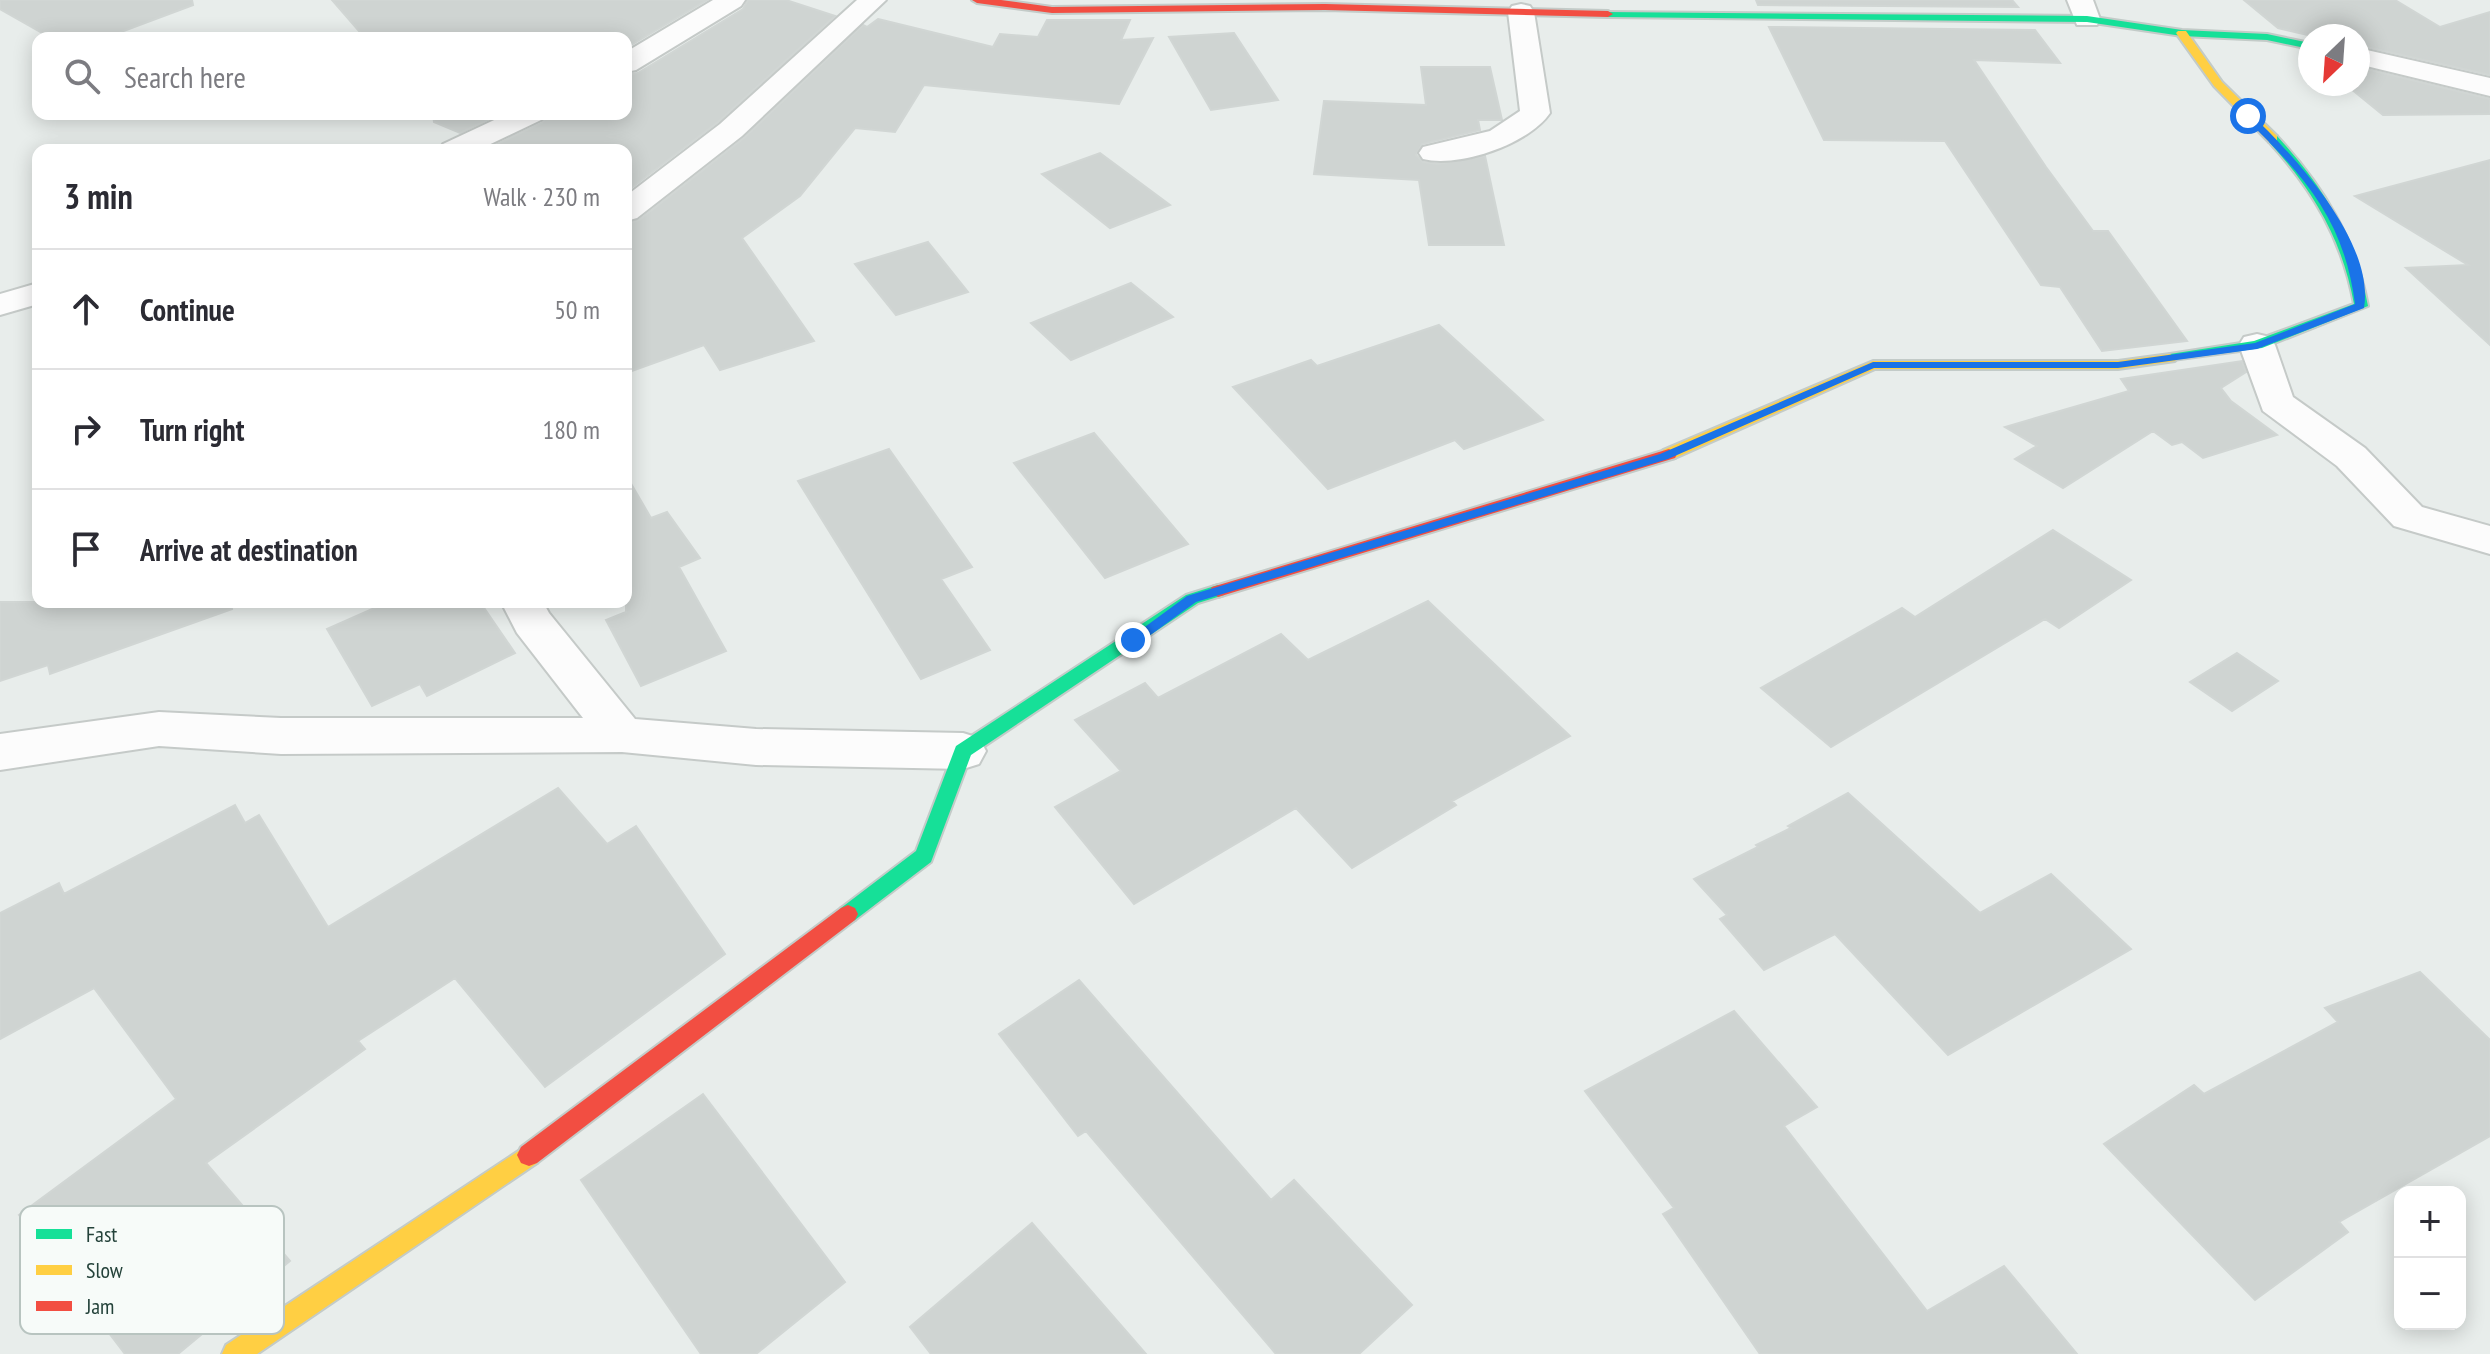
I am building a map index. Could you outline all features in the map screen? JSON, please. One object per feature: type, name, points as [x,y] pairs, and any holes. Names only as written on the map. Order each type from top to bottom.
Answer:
[{"type":"street","points":[[632,60],[732,0]]},
{"type":"street","points":[[632,206],[731,130],[873,0]]},
{"type":"street","points":[[977,0],[1052,10],[1414,4],[1521,12],[2083,9],[2182,33],[2267,37],[2298,43]]},
{"type":"street","points":[[1434,153],[1498,141],[1518,131],[1535,113],[1521,12]]},
{"type":"street","points":[[0,752],[159,729],[281,736],[622,735],[756,747],[963,751],[1192,599],[1664,456],[1873,365],[2118,365],[2257,345],[2361,306],[2355,265],[2329,208],[2290,157],[2218,84],[2182,33]]},
{"type":"street","points":[[2370,59],[2490,87]]},
{"type":"street","points":[[467,144],[518,120]]},
{"type":"street","points":[[0,305],[32,295]]},
{"type":"street","points":[[2257,345],[2276,403],[2351,457],[2408,517],[2490,540]]},
{"type":"street","points":[[525,608],[532,622],[622,735]]},
{"type":"street","points":[[284,1321],[501,1176],[924,856],[963,751]]},
{"type":"street","points":[[235,1354],[265,1334]]},
{"type":"building","points":[[0,0],[192,0],[193,5],[121,32],[40,32],[0,9]]},
{"type":"building","points":[[332,0],[707,0],[632,44],[632,32],[360,32]]},
{"type":"building","points":[[748,0],[786,0],[835,16],[718,122],[632,187],[632,144],[497,144],[544,120],[632,120],[632,74],[743,9]]},
{"type":"building","points":[[1756,0],[2012,0],[2018,7],[1758,5]]},
{"type":"building","points":[[2244,0],[2395,0],[2440,27],[2490,12],[2490,75],[2370,48],[2370,24],[2298,24],[2298,33],[2278,28]]},
{"type":"building","points":[[878,19],[993,47],[1000,34],[1038,37],[1047,20],[1130,20],[1121,40],[1153,38],[1119,104],[924,85],[895,132],[855,128],[800,196],[742,238],[814,341],[720,370],[704,345],[632,371],[632,222],[639,220],[744,138],[863,25],[867,27]]},
{"type":"building","points":[[1769,27],[2035,30],[2060,63],[1974,60],[2093,231],[2108,231],[2187,341],[2102,351],[2060,287],[2041,285],[1945,141],[1824,140]]},
{"type":"building","points":[[1234,33],[1278,100],[1211,110],[1169,37]]},
{"type":"building","points":[[1421,67],[1490,67],[1502,120],[1478,120],[1480,130],[1422,144],[1416,155],[1423,162],[1438,164],[1485,156],[1504,245],[1429,245],[1419,180],[1314,174],[1324,101],[1426,105]]},
{"type":"building","points":[[2370,70],[2490,99],[2490,114],[2383,115],[2360,96],[2370,96]]},
{"type":"building","points":[[434,120],[487,120],[460,133]]},
{"type":"building","points":[[1100,153],[1170,205],[1110,228],[1042,174]]},
{"type":"building","points":[[2490,160],[2490,345],[2406,268],[2468,265],[2355,196]]},
{"type":"building","points":[[928,242],[968,292],[896,315],[855,264]]},
{"type":"building","points":[[1131,283],[1173,317],[1071,360],[1031,323]]},
{"type":"building","points":[[1439,325],[1543,420],[1464,449],[1455,440],[1328,489],[1233,387],[1311,360],[1317,366]]},
{"type":"building","points":[[2242,361],[2246,372],[2221,388],[2231,401],[2277,435],[2203,458],[2182,442],[2172,445],[2153,431],[2063,488],[2015,459],[2037,446],[2005,427],[2129,391],[2121,379]]},
{"type":"building","points":[[1094,433],[1188,544],[1105,578],[1014,463]]},
{"type":"building","points":[[889,449],[972,567],[941,579],[990,650],[921,679],[798,481]]},
{"type":"building","points":[[632,485],[651,518],[667,512],[700,558],[679,567],[726,651],[641,686],[606,620],[626,612],[626,608],[632,608]]},
{"type":"building","points":[[2053,530],[2131,580],[2059,628],[2045,619],[1831,747],[1761,688],[1902,608],[1915,617]]},
{"type":"building","points":[[1428,601],[1570,736],[1452,801],[1456,805],[1352,868],[1296,808],[1134,904],[1055,807],[1121,771],[1075,720],[1145,683],[1158,698],[1281,634],[1308,660]]},
{"type":"building","points":[[0,602],[32,602],[32,608],[232,608],[50,674],[48,665],[0,681]]},
{"type":"building","points":[[374,608],[484,608],[515,653],[427,696],[420,684],[372,706],[327,629]]},
{"type":"building","points":[[2237,653],[2278,681],[2232,711],[2190,682]]},
{"type":"building","points":[[558,788],[607,844],[636,826],[725,954],[545,1087],[455,978],[358,1041],[365,1049],[206,1163],[243,1206],[31,1206],[176,1099],[94,988],[0,1039],[0,913],[59,883],[64,894],[235,805],[245,823],[259,815],[328,927]]},
{"type":"building","points":[[1848,793],[1980,913],[2051,874],[2131,949],[1948,1055],[1835,934],[1764,970],[1720,919],[1727,915],[1694,879],[1758,847],[1756,845],[1791,828],[1788,826]]},
{"type":"building","points":[[2420,972],[2490,1040],[2490,1136],[2402,1186],[2394,1186],[2394,1191],[2339,1222],[2348,1232],[2255,1300],[2104,1144],[2194,1085],[2204,1094],[2338,1022],[2325,1008]]},
{"type":"building","points":[[1079,980],[1271,1200],[1294,1180],[1412,1305],[1359,1354],[1276,1354],[1086,1131],[1078,1136],[999,1034]]},
{"type":"building","points":[[1734,1011],[1817,1107],[1784,1126],[1927,1311],[2004,1266],[2077,1354],[1760,1354],[1663,1214],[1674,1208],[1585,1091]]},
{"type":"building","points":[[703,1094],[845,1282],[756,1354],[701,1354],[581,1180]]},
{"type":"building","points":[[1032,1223],[1146,1354],[931,1354],[910,1327]]},
{"type":"building","points":[[110,1334],[202,1334],[178,1354],[125,1354]]},
{"type":"traffic: fast","points":[[1608,14],[2087,19],[2182,33],[2267,37],[2298,43]]},
{"type":"traffic: fast","points":[[2170,358],[2257,345],[2361,306],[2350,257],[2332,215],[2306,177],[2273,139]]},
{"type":"traffic: fast","points":[[848,914],[924,856],[963,751],[1192,599],[1218,591]]},
{"type":"traffic: slow","points":[[2182,33],[2218,84],[2273,139]]},
{"type":"traffic: slow","points":[[1669,454],[1873,365],[2118,365],[2170,358]]},
{"type":"traffic: slow","points":[[284,1321],[529,1155]]},
{"type":"traffic: slow","points":[[235,1354],[265,1334]]},
{"type":"traffic: jam","points":[[977,0],[1052,10],[1325,7],[1608,14]]},
{"type":"traffic: jam","points":[[1218,591],[1669,454]]},
{"type":"traffic: jam","points":[[529,1155],[848,914]]},
{"type":"route","points":[[1133,640],[1192,599],[1557,491],[1664,456],[1873,365],[2118,365],[2257,345],[2361,306],[2355,265],[2329,208],[2290,157],[2248,116]]}]
